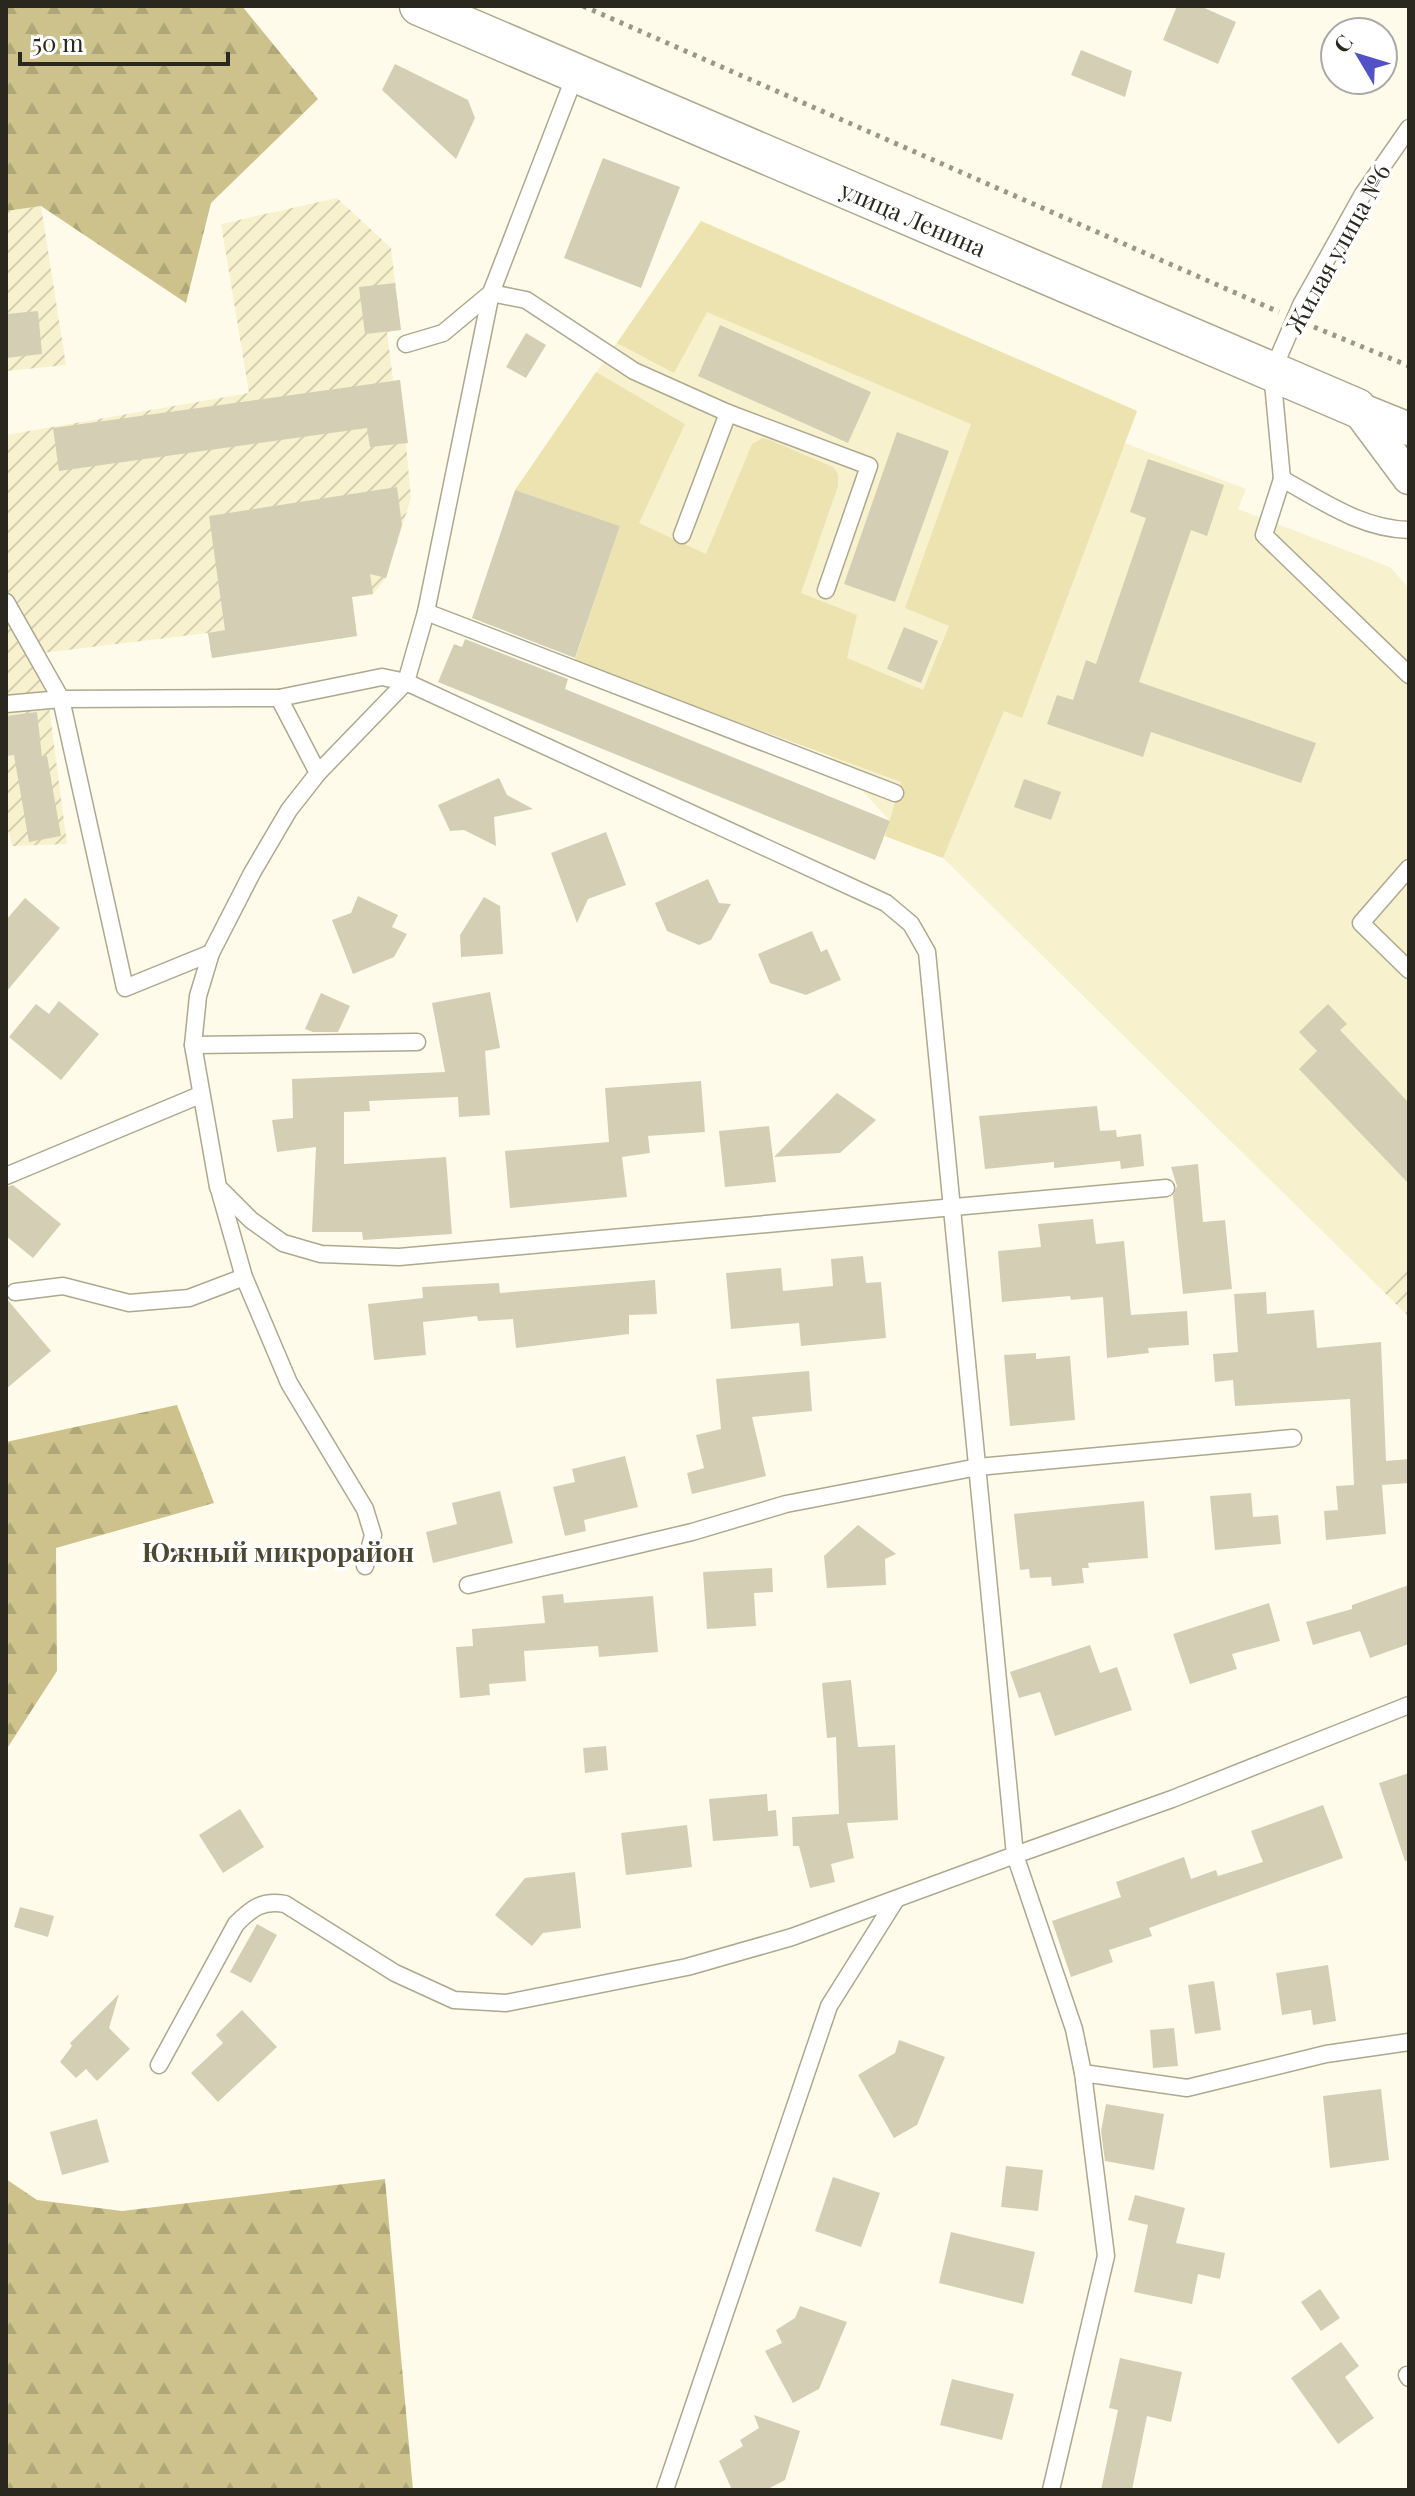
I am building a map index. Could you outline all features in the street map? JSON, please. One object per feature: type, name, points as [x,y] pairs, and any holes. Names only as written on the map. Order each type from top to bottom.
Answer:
[{"type":"street","name":"улица Ленина","points":[[419,6],[1409,429]]},
{"type":"street","points":[[1357,408],[1409,478]]},
{"type":"lane","points":[[365,1566],[373,1535],[365,1509],[289,1383],[244,1277],[218,1187],[200,1095],[193,1045],[198,996],[211,953],[282,823],[318,773],[406,682],[426,612],[491,293],[576,73]]},
{"type":"lane","name":"Жилая улица №6","points":[[1272,372],[1295,319],[1363,194],[1409,128]]},
{"type":"lane","points":[[406,344],[443,333],[491,293]]},
{"type":"lane","points":[[491,293],[526,300],[608,356],[728,413],[869,466],[826,590]]},
{"type":"lane","points":[[1272,372],[1282,479],[1264,535],[1409,675]]},
{"type":"lane","points":[[682,535],[728,413]]},
{"type":"lane","points":[[1282,479],[1357,520],[1383,529],[1409,530]]},
{"type":"lane","points":[[6,602],[61,699],[125,988],[211,953]]},
{"type":"lane","points":[[426,612],[895,793]]},
{"type":"lane","points":[[6,704],[61,699],[279,698],[382,677],[406,682],[886,903],[911,924],[927,952],[1015,1855],[1074,2029],[1083,2073],[1106,2256],[1051,2490]]},
{"type":"lane","points":[[279,698],[318,773]]},
{"type":"lane","points":[[1409,868],[1361,923],[1409,970]]},
{"type":"lane","points":[[193,1045],[417,1042]]},
{"type":"lane","points":[[6,1176],[200,1095]]},
{"type":"lane","points":[[218,1187],[251,1220],[283,1243],[321,1254],[399,1257],[1166,1188]]},
{"type":"lane","points":[[15,1292],[63,1286],[129,1303],[189,1298],[244,1277]]},
{"type":"lane","points":[[468,1585],[692,1532],[786,1504],[978,1467],[1293,1438]]},
{"type":"lane","points":[[159,2065],[236,1924],[253,1907],[272,1901],[285,1904],[395,1973],[454,2000],[506,2003],[687,1967],[792,1937],[1172,1799],[1409,1705]]},
{"type":"lane","points":[[665,2490],[829,2006],[895,1901]]},
{"type":"lane","points":[[1083,2073],[1187,2088],[1326,2054],[1409,2042]]},
{"type":"path","points":[[583,6],[1295,319],[1409,366]]},
{"type":"shaded area","points":[[337,198],[391,248],[401,330],[387,332],[393,380],[400,380],[411,498],[386,578],[373,594],[352,597],[357,636],[212,658],[208,633],[42,653],[67,844],[12,846],[6,822],[6,435],[249,393],[221,224]]},
{"type":"shaded area","points":[[41,206],[66,365],[6,371],[6,211]]},
{"type":"shaded area","points":[[701,221],[1137,411],[1125,443],[1246,489],[1238,509],[1390,567],[1409,588],[1409,1255],[1378,1286],[943,858],[885,836],[890,821],[620,526],[515,490]]},
{"type":"shaded area","points":[[701,221],[1137,411],[1022,718],[1004,711],[943,858],[885,836],[901,782],[574,662],[620,526],[515,490],[596,372],[685,424],[639,523],[706,554],[752,444],[763,438],[770,440],[833,467],[838,474],[838,486],[801,593],[857,615],[847,658],[923,690],[949,626],[905,608],[971,424],[707,312],[674,373],[617,343]]},
{"type":"shaded area","points":[[1409,1255],[1409,1317],[1378,1286]]},
{"type":"green space","points":[[6,6],[242,6],[318,99],[211,203],[186,303],[41,206],[6,211]]},
{"type":"green space","points":[[177,1405],[214,1503],[56,1548],[57,1671],[6,1750],[6,1442]]},
{"type":"green space","points":[[6,2179],[37,2200],[122,2211],[385,2179],[413,2490],[6,2490]]},
{"type":"building","points":[[1177,6],[1200,6],[1236,22],[1218,64],[1163,40]]},
{"type":"building","points":[[1081,50],[1132,71],[1125,97],[1071,75]]},
{"type":"building","points":[[395,64],[468,100],[475,118],[456,159],[382,90]]},
{"type":"building","points":[[603,158],[680,187],[641,288],[564,258]]},
{"type":"building","points":[[395,283],[401,330],[365,334],[359,287]]},
{"type":"building","points":[[38,311],[42,354],[6,358],[6,314]]},
{"type":"building","points":[[720,325],[871,392],[848,443],[698,376]]},
{"type":"building","points":[[526,333],[546,345],[526,378],[506,367]]},
{"type":"building","points":[[400,380],[408,443],[370,447],[367,428],[59,471],[53,428]]},
{"type":"building","points":[[897,432],[949,451],[895,602],[844,584]]},
{"type":"building","points":[[1148,459],[1224,485],[1207,536],[1191,530],[1139,682],[1316,743],[1301,783],[1151,732],[1143,757],[1047,724],[1057,695],[1073,700],[1086,660],[1096,664],[1146,518],[1130,512]]},
{"type":"building","points":[[397,487],[402,525],[386,578],[370,574],[373,594],[352,597],[357,636],[212,658],[208,633],[225,630],[209,516]]},
{"type":"building","points":[[515,490],[620,526],[575,658],[472,618]]},
{"type":"building","points":[[904,627],[938,641],[921,683],[887,669]]},
{"type":"building","points":[[465,639],[568,679],[565,689],[890,821],[875,860],[438,682],[454,644],[462,647]]},
{"type":"building","points":[[37,712],[42,757],[47,756],[61,836],[29,842],[14,755],[6,756],[6,716]]},
{"type":"building","points":[[499,778],[507,795],[533,809],[494,817],[496,846],[464,830],[450,831],[438,805]]},
{"type":"building","points":[[1024,779],[1061,792],[1051,820],[1014,807]]},
{"type":"building","points":[[606,832],[626,885],[588,899],[577,923],[551,853]]},
{"type":"building","points":[[708,879],[719,903],[731,904],[711,940],[699,945],[667,931],[655,903]]},
{"type":"building","points":[[358,896],[398,915],[392,927],[407,934],[394,957],[353,974],[332,920],[351,913]]},
{"type":"building","points":[[484,897],[500,906],[503,954],[461,957],[460,935]]},
{"type":"building","points":[[25,898],[60,928],[6,992],[6,920]]},
{"type":"building","points":[[812,931],[821,952],[827,949],[841,980],[806,995],[770,983],[758,954]]},
{"type":"building","points":[[490,992],[500,1048],[485,1051],[490,1115],[459,1117],[458,1097],[369,1101],[370,1111],[344,1112],[344,1164],[446,1157],[452,1234],[363,1240],[362,1232],[312,1232],[316,1147],[277,1152],[272,1120],[293,1118],[292,1079],[445,1072],[432,1003]]},
{"type":"building","points":[[321,993],[350,1006],[338,1032],[305,1029]]},
{"type":"building","points":[[59,1001],[99,1034],[61,1080],[9,1037],[36,1004],[49,1014]]},
{"type":"building","points":[[1328,1004],[1347,1024],[1340,1030],[1409,1103],[1409,1184],[1299,1069],[1317,1051],[1299,1032]]},
{"type":"building","points":[[701,1081],[705,1132],[648,1136],[650,1153],[622,1157],[627,1197],[510,1208],[505,1151],[609,1142],[605,1088]]},
{"type":"building","points":[[837,1093],[876,1120],[840,1153],[774,1157]]},
{"type":"building","points":[[1097,1106],[1100,1131],[1116,1130],[1117,1137],[1141,1134],[1144,1166],[1121,1169],[1120,1161],[1054,1168],[1054,1162],[985,1169],[979,1116]]},
{"type":"building","points":[[769,1126],[776,1182],[725,1187],[719,1131]]},
{"type":"building","points":[[1198,1164],[1203,1222],[1225,1220],[1232,1289],[1183,1294],[1173,1196],[1177,1186],[1171,1167]]},
{"type":"building","points":[[13,1185],[61,1224],[33,1258],[6,1236],[6,1187]]},
{"type":"building","points":[[1093,1219],[1096,1244],[1124,1241],[1131,1315],[1187,1311],[1189,1345],[1148,1348],[1149,1353],[1107,1358],[1103,1297],[1071,1300],[1070,1296],[1002,1302],[998,1251],[1041,1247],[1038,1224]]},
{"type":"building","points":[[863,1256],[866,1283],[881,1282],[886,1338],[801,1346],[799,1323],[731,1329],[726,1273],[781,1268],[783,1291],[833,1286],[831,1259]]},
{"type":"building","points":[[655,1280],[657,1314],[629,1315],[629,1334],[516,1348],[513,1319],[478,1321],[477,1316],[423,1322],[426,1355],[374,1360],[368,1304],[423,1298],[422,1287],[499,1283],[500,1293]]},
{"type":"building","points":[[1266,1292],[1267,1314],[1314,1310],[1317,1348],[1381,1342],[1386,1461],[1409,1459],[1409,1483],[1382,1485],[1386,1534],[1326,1540],[1324,1511],[1338,1510],[1336,1486],[1354,1485],[1350,1399],[1235,1406],[1233,1380],[1215,1382],[1213,1354],[1238,1352],[1234,1294]]},
{"type":"building","points":[[6,1298],[51,1351],[6,1389]]},
{"type":"building","points":[[1036,1353],[1036,1359],[1070,1356],[1075,1420],[1010,1426],[1004,1355]]},
{"type":"building","points":[[809,1371],[812,1411],[752,1417],[766,1476],[692,1494],[687,1473],[704,1468],[696,1435],[721,1429],[716,1379]]},
{"type":"building","points":[[625,1456],[638,1507],[584,1520],[586,1531],[565,1536],[553,1487],[575,1482],[572,1469]]},
{"type":"building","points":[[500,1491],[513,1543],[433,1563],[426,1532],[457,1524],[452,1503]]},
{"type":"building","points":[[1251,1493],[1253,1517],[1278,1515],[1281,1544],[1215,1550],[1210,1496]]},
{"type":"building","points":[[1144,1501],[1148,1558],[1088,1563],[1089,1568],[1082,1568],[1084,1583],[1052,1586],[1051,1577],[1030,1578],[1029,1569],[1020,1570],[1014,1514]]},
{"type":"building","points":[[858,1525],[896,1554],[885,1559],[886,1585],[827,1588],[824,1556]]},
{"type":"building","points":[[772,1568],[773,1592],[754,1593],[756,1626],[707,1629],[703,1572]]},
{"type":"building","points":[[1409,1585],[1409,1644],[1370,1658],[1360,1631],[1313,1645],[1306,1622],[1352,1609],[1352,1605]]},
{"type":"building","points":[[563,1594],[564,1603],[653,1596],[658,1652],[599,1657],[598,1646],[524,1651],[526,1681],[489,1684],[490,1695],[460,1698],[456,1647],[473,1646],[472,1629],[545,1623],[542,1596]]},
{"type":"building","points":[[1269,1603],[1280,1641],[1232,1654],[1237,1669],[1190,1684],[1173,1634]]},
{"type":"building","points":[[1090,1645],[1100,1673],[1117,1667],[1132,1710],[1055,1736],[1040,1692],[1019,1698],[1010,1672]]},
{"type":"building","points":[[851,1680],[858,1747],[895,1745],[898,1820],[847,1823],[854,1858],[831,1864],[835,1882],[810,1888],[799,1846],[793,1846],[792,1817],[839,1814],[836,1737],[827,1738],[822,1683]]},
{"type":"building","points":[[606,1746],[608,1770],[585,1773],[583,1748]]},
{"type":"building","points":[[1409,1773],[1409,1860],[1405,1861],[1379,1783]]},
{"type":"building","points":[[767,1794],[768,1811],[776,1810],[778,1836],[713,1841],[709,1799]]},
{"type":"building","points":[[1323,1805],[1343,1858],[1149,1928],[1152,1936],[1109,1950],[1113,1962],[1071,1977],[1052,1921],[1121,1897],[1116,1882],[1184,1857],[1191,1879],[1216,1870],[1218,1876],[1263,1862],[1251,1831]]},
{"type":"building","points":[[240,1809],[264,1847],[223,1873],[199,1835]]},
{"type":"building","points":[[687,1825],[692,1867],[626,1875],[621,1833]]},
{"type":"building","points":[[575,1872],[581,1928],[543,1933],[532,1946],[495,1915],[525,1878]]},
{"type":"building","points":[[20,1907],[54,1916],[48,1937],[14,1927]]},
{"type":"building","points":[[257,1924],[277,1935],[251,1983],[230,1972]]},
{"type":"building","points":[[1328,1965],[1336,2021],[1313,2025],[1311,2010],[1282,2015],[1276,1973]]},
{"type":"building","points":[[1214,1981],[1221,2030],[1195,2034],[1188,1985]]},
{"type":"building","points":[[119,1994],[109,2028],[130,2049],[97,2081],[86,2069],[76,2078],[60,2062],[72,2046],[70,2043]]},
{"type":"building","points":[[242,2010],[277,2047],[218,2102],[191,2073],[223,2043],[216,2035]]},
{"type":"building","points":[[1174,2028],[1178,2066],[1153,2068],[1150,2030]]},
{"type":"building","points":[[899,2040],[945,2057],[917,2125],[894,2138],[858,2075],[895,2053]]},
{"type":"building","points":[[1381,2089],[1389,2160],[1330,2168],[1323,2096]]},
{"type":"building","points":[[1106,2104],[1164,2114],[1154,2170],[1105,2161],[1101,2131]]},
{"type":"building","points":[[97,2119],[109,2162],[62,2175],[50,2132]]},
{"type":"building","points":[[1006,2166],[1043,2170],[1038,2211],[1001,2207]]},
{"type":"building","points":[[833,2177],[880,2193],[861,2247],[815,2231]]},
{"type":"building","points":[[1135,2195],[1185,2208],[1176,2243],[1225,2253],[1220,2279],[1198,2274],[1192,2304],[1134,2292],[1148,2225],[1128,2220]]},
{"type":"building","points":[[951,2232],[1035,2252],[1023,2304],[939,2283]]},
{"type":"building","points":[[1320,2289],[1340,2318],[1321,2331],[1301,2302]]},
{"type":"building","points":[[800,2306],[847,2322],[819,2389],[793,2403],[765,2351],[782,2343],[776,2330],[795,2318]]},
{"type":"building","points":[[1341,2342],[1359,2366],[1345,2377],[1374,2418],[1338,2444],[1291,2378]]},
{"type":"building","points":[[1120,2358],[1182,2372],[1171,2422],[1147,2416],[1132,2490],[1101,2490],[1118,2410],[1109,2408]]},
{"type":"building","points":[[952,2379],[1014,2394],[1002,2440],[940,2425]]},
{"type":"building","points":[[754,2415],[800,2431],[785,2480],[766,2490],[732,2490],[719,2461],[743,2446],[740,2440],[759,2428]]},
{"type":"district","name":"Южный микрорайон","points":[[278,1551]]}]
